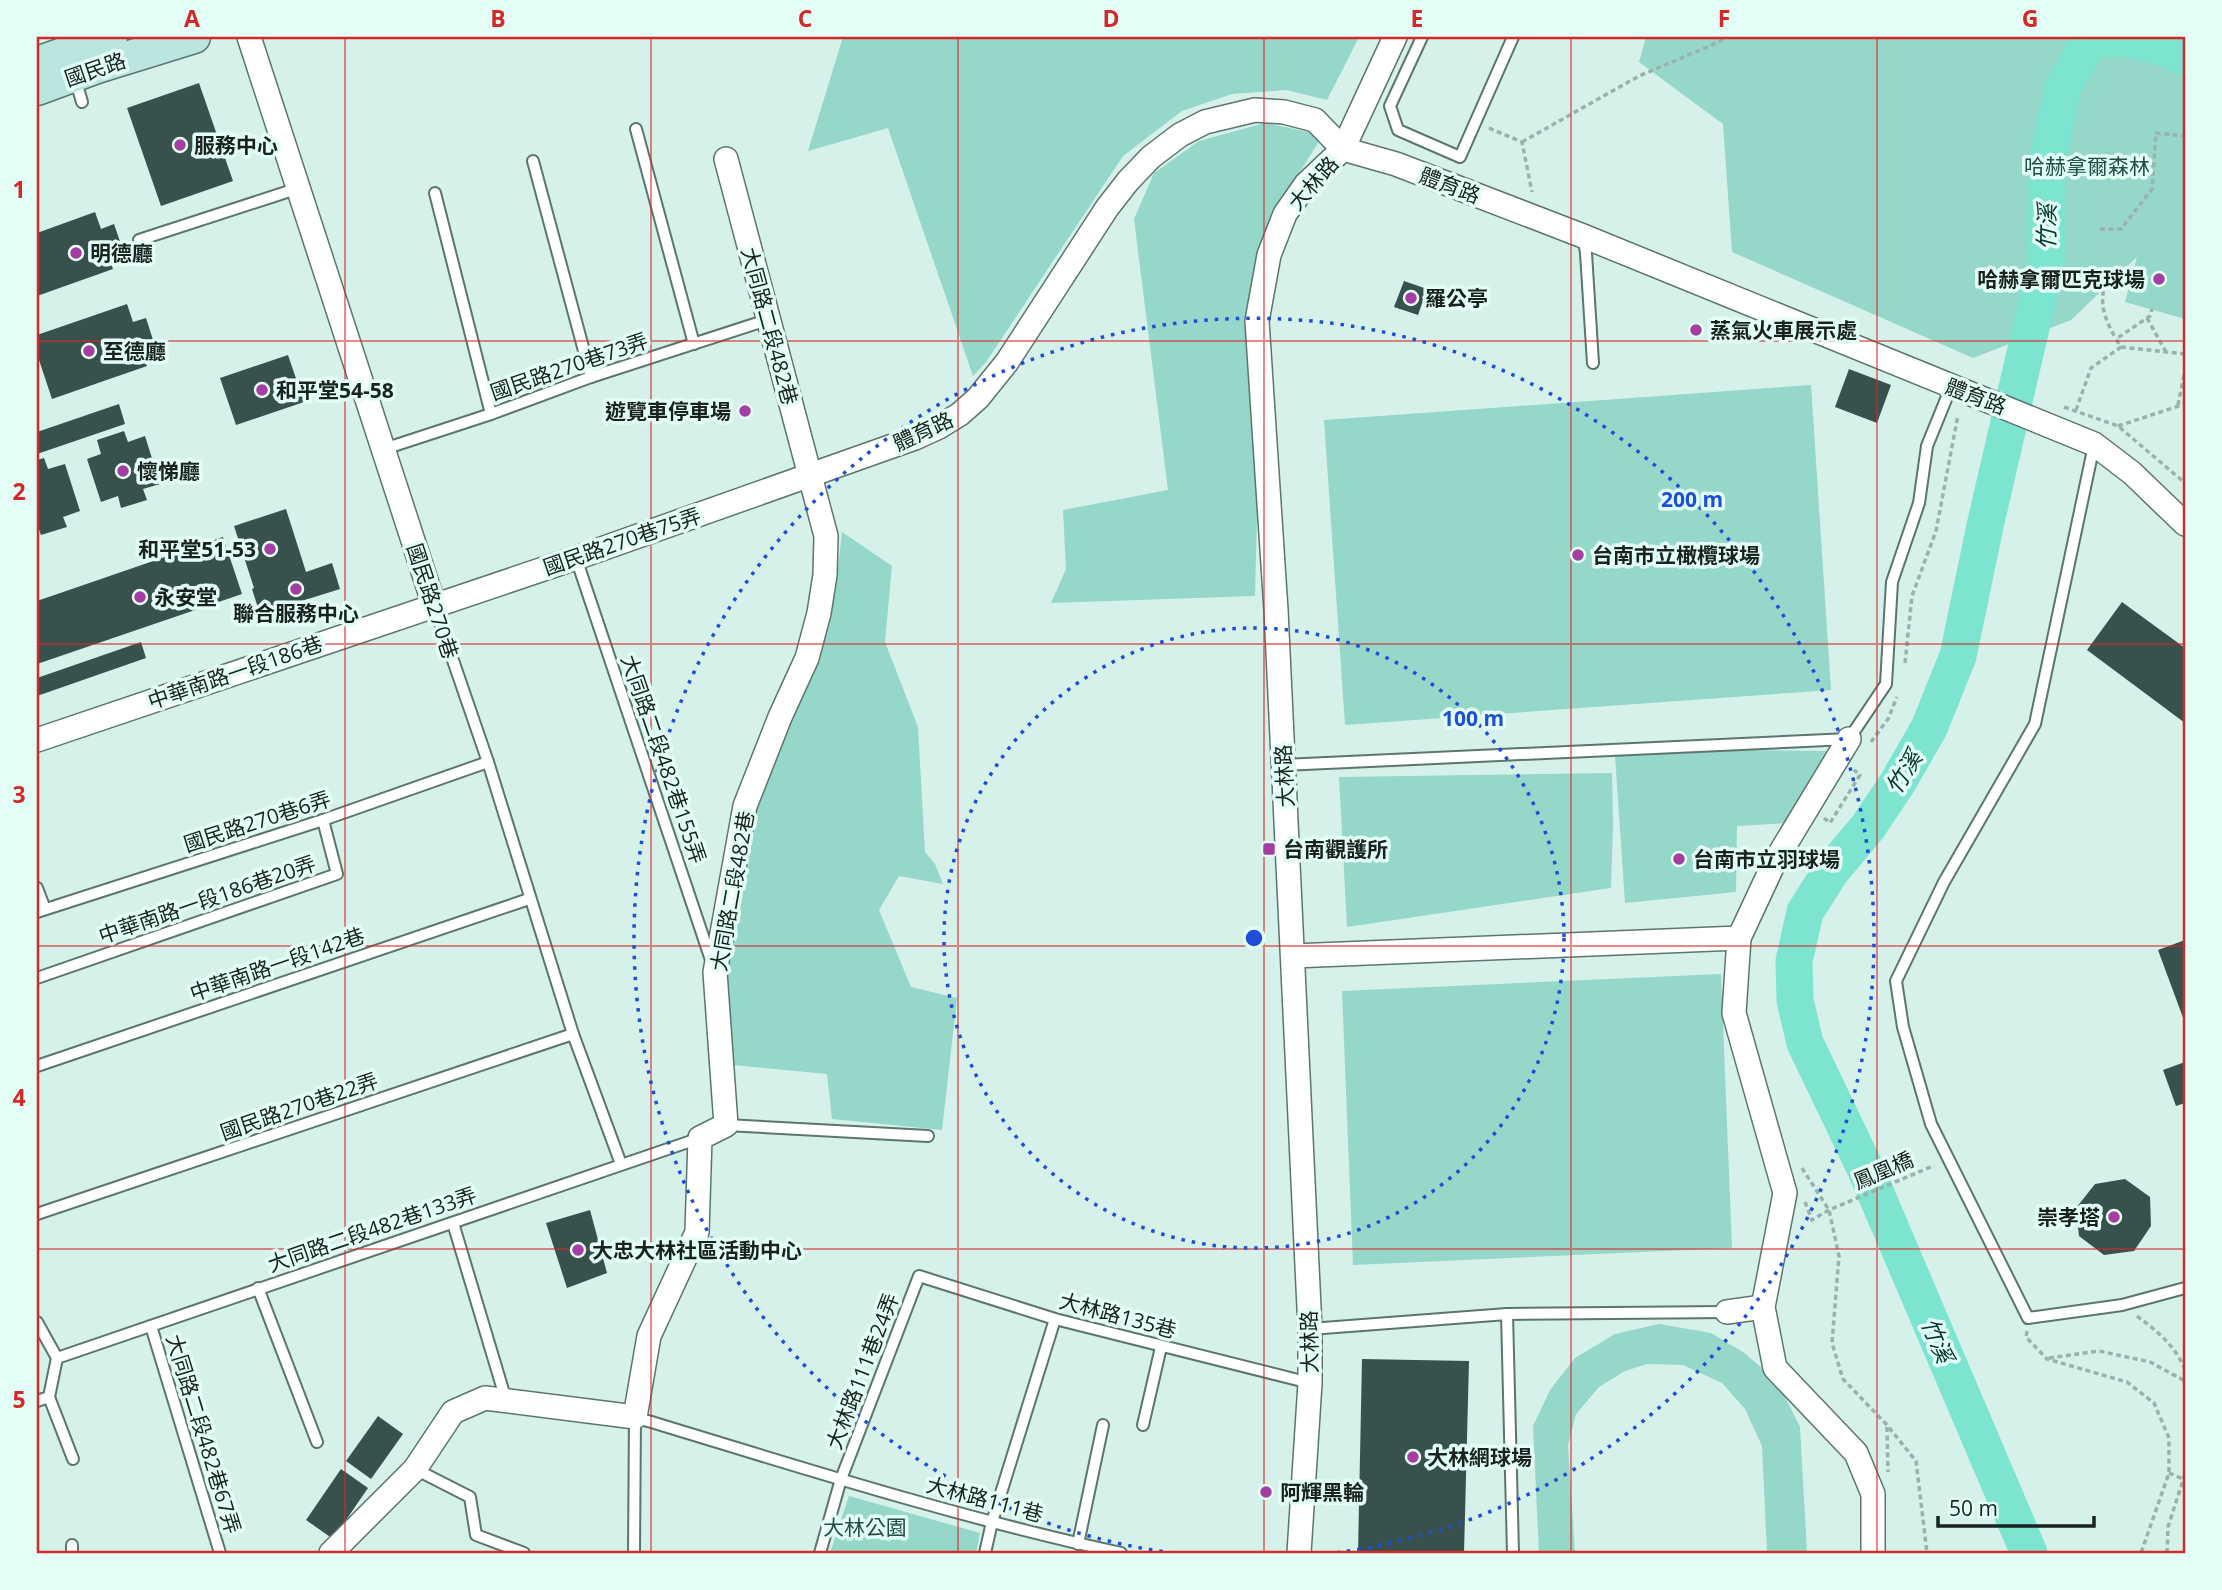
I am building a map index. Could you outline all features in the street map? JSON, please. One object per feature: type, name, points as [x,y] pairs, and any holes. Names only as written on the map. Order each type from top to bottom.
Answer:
[{"type":"street","name":"國民路","points":[[74,76],[111,37]]},
{"type":"street","name":"國民路","points":[[37,89],[194,37]]},
{"type":"street","name":"國民路270巷","points":[[249,37],[434,605]]},
{"type":"street","name":"大林路","points":[[1298,1553],[1310,1383],[1310,1329],[1276,610],[1257,321],[1269,255],[1285,215],[1306,184],[1343,149],[1395,37]]},
{"type":"street","name":"國民路","points":[[37,63],[74,76]]},
{"type":"street","name":"體育路","points":[[810,476],[915,438],[960,414],[978,398],[1007,362],[1114,199],[1151,157],[1180,135],[1205,122],[1255,110],[1284,112],[1315,120],[1343,149],[1396,164],[1583,236],[1957,395],[2057,416],[2132,473],[2185,524]]},
{"type":"street","name":"大同路二段482巷","points":[[726,159],[826,536],[825,575],[819,613],[807,658],[745,806],[715,972],[726,1125]]},
{"type":"street","name":"國民路270巷75弄","points":[[434,605],[810,476]]},
{"type":"street","name":"中華南路一段186巷","points":[[37,740],[434,605]]},
{"type":"street","points":[[1858,749],[1774,863],[1739,937],[1734,1013],[1785,1193],[1763,1307],[1776,1368],[1856,1453],[1873,1494],[1873,1553]]},
{"type":"street","points":[[1293,956],[1739,937]]},
{"type":"street","points":[[331,1553],[415,1469],[453,1412],[485,1398],[635,1417],[649,1336],[697,1233],[700,1138],[726,1125]]},
{"type":"street","points":[[1727,1312],[1763,1307]]},
{"type":"lane","points":[[1422,37],[1390,106],[1398,130],[1460,157],[1513,37]]},
{"type":"lane","points":[[636,129],[694,344]]},
{"type":"lane","points":[[533,161],[591,377]]},
{"type":"lane","points":[[139,240],[299,188]]},
{"type":"lane","points":[[435,194],[491,414]]},
{"type":"lane","points":[[1583,236],[1593,363]]},
{"type":"lane","name":"國民路270巷73弄","points":[[384,449],[591,377],[767,320]]},
{"type":"lane","points":[[1283,765],[1858,749],[1886,684],[1892,582],[1919,503],[1927,446],[1957,395]]},
{"type":"lane","points":[[2094,444],[2035,724],[1944,882],[1896,981],[1903,1027],[1931,1124],[2028,1318],[2122,1305],[2185,1288]]},
{"type":"lane","name":"大同路二段482巷155弄","points":[[576,558],[715,972]]},
{"type":"lane","name":"國民路270巷","points":[[434,605],[488,762],[573,1034],[621,1164]]},
{"type":"lane","name":"國民路270巷6弄","points":[[41,910],[323,820],[488,762]]},
{"type":"lane","name":"中華南路一段186巷20弄","points":[[37,978],[337,874],[323,820]]},
{"type":"lane","points":[[37,888],[41,910]]},
{"type":"lane","name":"中華南路一段142巷","points":[[37,1066],[529,899]]},
{"type":"lane","name":"國民路270巷22弄","points":[[37,1214],[573,1034]]},
{"type":"lane","points":[[726,1125],[928,1136]]},
{"type":"lane","name":"大同路二段482巷133弄","points":[[57,1358],[700,1138]]},
{"type":"lane","points":[[453,1223],[506,1400]]},
{"type":"lane","name":"大林路135巷","points":[[919,1276],[1055,1319],[1310,1383]]},
{"type":"lane","name":"大林路111巷24弄","points":[[820,1553],[841,1479],[919,1276]]},
{"type":"lane","points":[[258,1288],[317,1442]]},
{"type":"lane","points":[[1310,1329],[1507,1314],[1727,1312]]},
{"type":"lane","points":[[1507,1314],[1513,1553]]},
{"type":"lane","points":[[985,1553],[992,1522],[1055,1319]]},
{"type":"lane","points":[[37,1322],[57,1358],[49,1397],[73,1459]]},
{"type":"lane","name":"大同路二段482巷67弄","points":[[151,1326],[220,1553]]},
{"type":"lane","points":[[1143,1425],[1161,1347]]},
{"type":"lane","points":[[37,1401],[49,1397]]},
{"type":"lane","points":[[634,1553],[635,1417]]},
{"type":"lane","name":"大林路111巷","points":[[635,1417],[992,1522],[1121,1553]]},
{"type":"lane","points":[[1078,1544],[1103,1425]]},
{"type":"lane","points":[[415,1469],[470,1497],[476,1535],[524,1553]]},
{"type":"path","points":[[1522,142],[1639,76],[1719,42],[1724,37]]},
{"type":"path","points":[[1480,123],[1522,142]]},
{"type":"path","points":[[2100,229],[2121,229],[2152,189],[2156,133],[2185,136]]},
{"type":"path","points":[[1522,142],[1532,194]]},
{"type":"path","points":[[2107,274],[2102,292],[2104,316],[2121,347]]},
{"type":"path","points":[[2116,339],[2150,316],[2152,309]]},
{"type":"path","points":[[2147,318],[2166,352]]},
{"type":"path","points":[[2076,410],[2091,368],[2121,347],[2185,354]]},
{"type":"path","points":[[2178,406],[2185,370]]},
{"type":"path","points":[[1904,673],[1912,596],[1936,531],[1957,395]]},
{"type":"path","points":[[2118,426],[2185,404]]},
{"type":"path","points":[[2057,416],[2076,410],[2118,426],[2185,483]]},
{"type":"path","points":[[1822,817],[1830,822],[1848,794],[1860,775],[1852,769],[1858,749],[1888,719],[1898,697]]},
{"type":"path","points":[[1800,1165],[1829,1210],[1839,1256],[1832,1343],[1843,1379],[1888,1425],[1916,1461],[1927,1553]]},
{"type":"path","name":"鳳凰橋","points":[[1829,1210],[1933,1166]]},
{"type":"path","points":[[1785,1193],[1804,1200],[1812,1220],[1829,1210]]},
{"type":"path","points":[[2122,1305],[2163,1336],[2181,1359],[2185,1370]]},
{"type":"path","points":[[2028,1318],[2026,1337],[2047,1359],[2127,1382],[2154,1403],[2169,1438],[2169,1473],[2141,1553]]},
{"type":"path","points":[[2047,1359],[2099,1351],[2150,1362],[2185,1381]]},
{"type":"path","points":[[2167,1553],[2168,1527],[2184,1476],[2169,1473]]},
{"type":"green space","points":[[843,37],[1359,37],[1327,100],[1286,90],[1232,94],[1182,111],[1123,156],[986,362],[973,376],[888,128],[808,151]]},
{"type":"green space","name":"哈赫拿爾森林","points":[[1646,37],[2185,37],[2185,319],[2125,302],[2137,257],[2071,320],[1973,358],[1732,252],[1723,124],[1639,62]]},
{"type":"green space","points":[[1265,123],[1323,135],[1274,213],[1259,431],[1255,596],[1051,603],[1066,569],[1063,510],[1168,490],[1134,219],[1154,173],[1199,141]]},
{"type":"green space","name":"台南市立橄欖球場","points":[[1811,385],[1831,690],[1345,725],[1324,420]]},
{"type":"green space","points":[[842,532],[892,566],[885,642],[918,727],[925,852],[935,864],[943,884],[899,876],[879,910],[911,987],[957,998],[942,1130],[832,1119],[827,1074],[733,1065],[722,970],[750,809],[815,664],[836,587]]},
{"type":"green space","name":"台南市立羽球場","points":[[1729,750],[1827,751],[1788,823],[1737,826],[1736,892],[1625,903],[1615,756]]},
{"type":"green space","points":[[1612,773],[1611,888],[1347,927],[1339,777]]},
{"type":"green space","points":[[1721,974],[1732,1248],[1353,1265],[1342,991]]},
{"type":"green space","points":[[1659,1324],[1711,1333],[1743,1352],[1777,1381],[1800,1427],[1807,1553],[1767,1553],[1762,1446],[1745,1409],[1722,1383],[1683,1365],[1647,1364],[1625,1371],[1599,1387],[1576,1414],[1568,1445],[1575,1553],[1539,1553],[1533,1426],[1550,1390],[1575,1358],[1615,1334]]},
{"type":"green space","name":"大林公園","points":[[849,1496],[980,1533],[976,1553],[830,1553]]},
{"type":"building","name":"服務中心","points":[[199,83],[233,181],[161,206],[127,108]]},
{"type":"building","name":"明德廳","points":[[95,212],[101,229],[114,224],[123,250],[108,256],[113,269],[37,296],[37,233]]},
{"type":"building","name":"羅公亭","points":[[1404,281],[1427,289],[1418,315],[1394,307]]},
{"type":"building","name":"至德廳","points":[[127,304],[133,322],[146,318],[154,343],[141,348],[147,366],[52,399],[37,354],[37,335]]},
{"type":"building","name":"和平堂54-58","points":[[288,355],[304,402],[236,425],[220,378]]},
{"type":"building","points":[[1849,369],[1891,385],[1877,423],[1835,407]]},
{"type":"building","points":[[119,404],[125,424],[37,454],[37,432]]},
{"type":"building","name":"懷悌廳","points":[[124,431],[128,442],[145,436],[160,484],[143,489],[147,500],[121,508],[118,496],[101,502],[87,459],[101,454],[97,440]]},
{"type":"building","points":[[44,458],[48,469],[65,464],[80,511],[63,517],[67,527],[41,535],[37,524],[37,460]]},
{"type":"building","name":"和平堂51-53","points":[[286,509],[306,572],[332,563],[340,589],[260,614],[234,526]]},
{"type":"building","name":"永安堂","points":[[223,537],[242,594],[37,664],[37,601]]},
{"type":"building","points":[[2122,602],[2185,648],[2185,723],[2087,650]]},
{"type":"building","points":[[141,642],[146,658],[37,696],[37,678]]},
{"type":"building","points":[[2185,940],[2185,1023],[2158,950]]},
{"type":"building","points":[[2185,1062],[2185,1103],[2176,1106],[2163,1070]]},
{"type":"building","name":"崇孝塔","points":[[2125,1179],[2150,1197],[2151,1226],[2134,1251],[2104,1255],[2079,1236],[2076,1208],[2095,1184]]},
{"type":"building","name":"大忠大林社區活動中心","points":[[590,1210],[607,1273],[567,1288],[546,1223]]},
{"type":"building","name":"大林網球場","points":[[1362,1359],[1469,1361],[1464,1553],[1358,1553]]},
{"type":"building","points":[[378,1416],[403,1434],[371,1479],[346,1461]]},
{"type":"building","points":[[341,1469],[368,1488],[333,1539],[306,1520]]},
{"type":"waterway","name":"竹溪","points":[[2029,1553],[1865,1168],[1805,1043],[1795,1000],[1794,961],[1805,912],[1831,871],[1868,827],[1898,782],[1929,728],[1958,656],[2046,263],[2047,163],[2063,87],[2090,40],[2120,37],[2169,49],[2185,58]]},
{"type":"place","name":"服務中心","points":[[180,145]]},
{"type":"place","name":"明德廳","points":[[76,253]]},
{"type":"place","name":"哈赫拿爾匹克球場","points":[[2159,279]]},
{"type":"place","name":"羅公亭","points":[[1411,298]]},
{"type":"place","name":"蒸氣火車展示處","points":[[1696,330]]},
{"type":"place","name":"至德廳","points":[[89,351]]},
{"type":"place","name":"和平堂54-58","points":[[262,390]]},
{"type":"place","name":"遊覽車停車場","points":[[745,411]]},
{"type":"place","name":"懷悌廳","points":[[123,471]]},
{"type":"place","name":"和平堂51-53","points":[[270,549]]},
{"type":"place","name":"台南市立橄欖球場","points":[[1578,555]]},
{"type":"place","name":"聯合服務中心","points":[[296,589]]},
{"type":"place","name":"永安堂","points":[[140,597]]},
{"type":"place","name":"台南觀護所","points":[[1269,849]]},
{"type":"place","name":"台南市立羽球場","points":[[1679,859]]},
{"type":"place","name":"崇孝塔","points":[[2114,1217]]},
{"type":"place","name":"大忠大林社區活動中心","points":[[578,1250]]},
{"type":"place","name":"大林網球場","points":[[1413,1457]]},
{"type":"place","name":"阿輝黑輪","points":[[1266,1492]]}]
